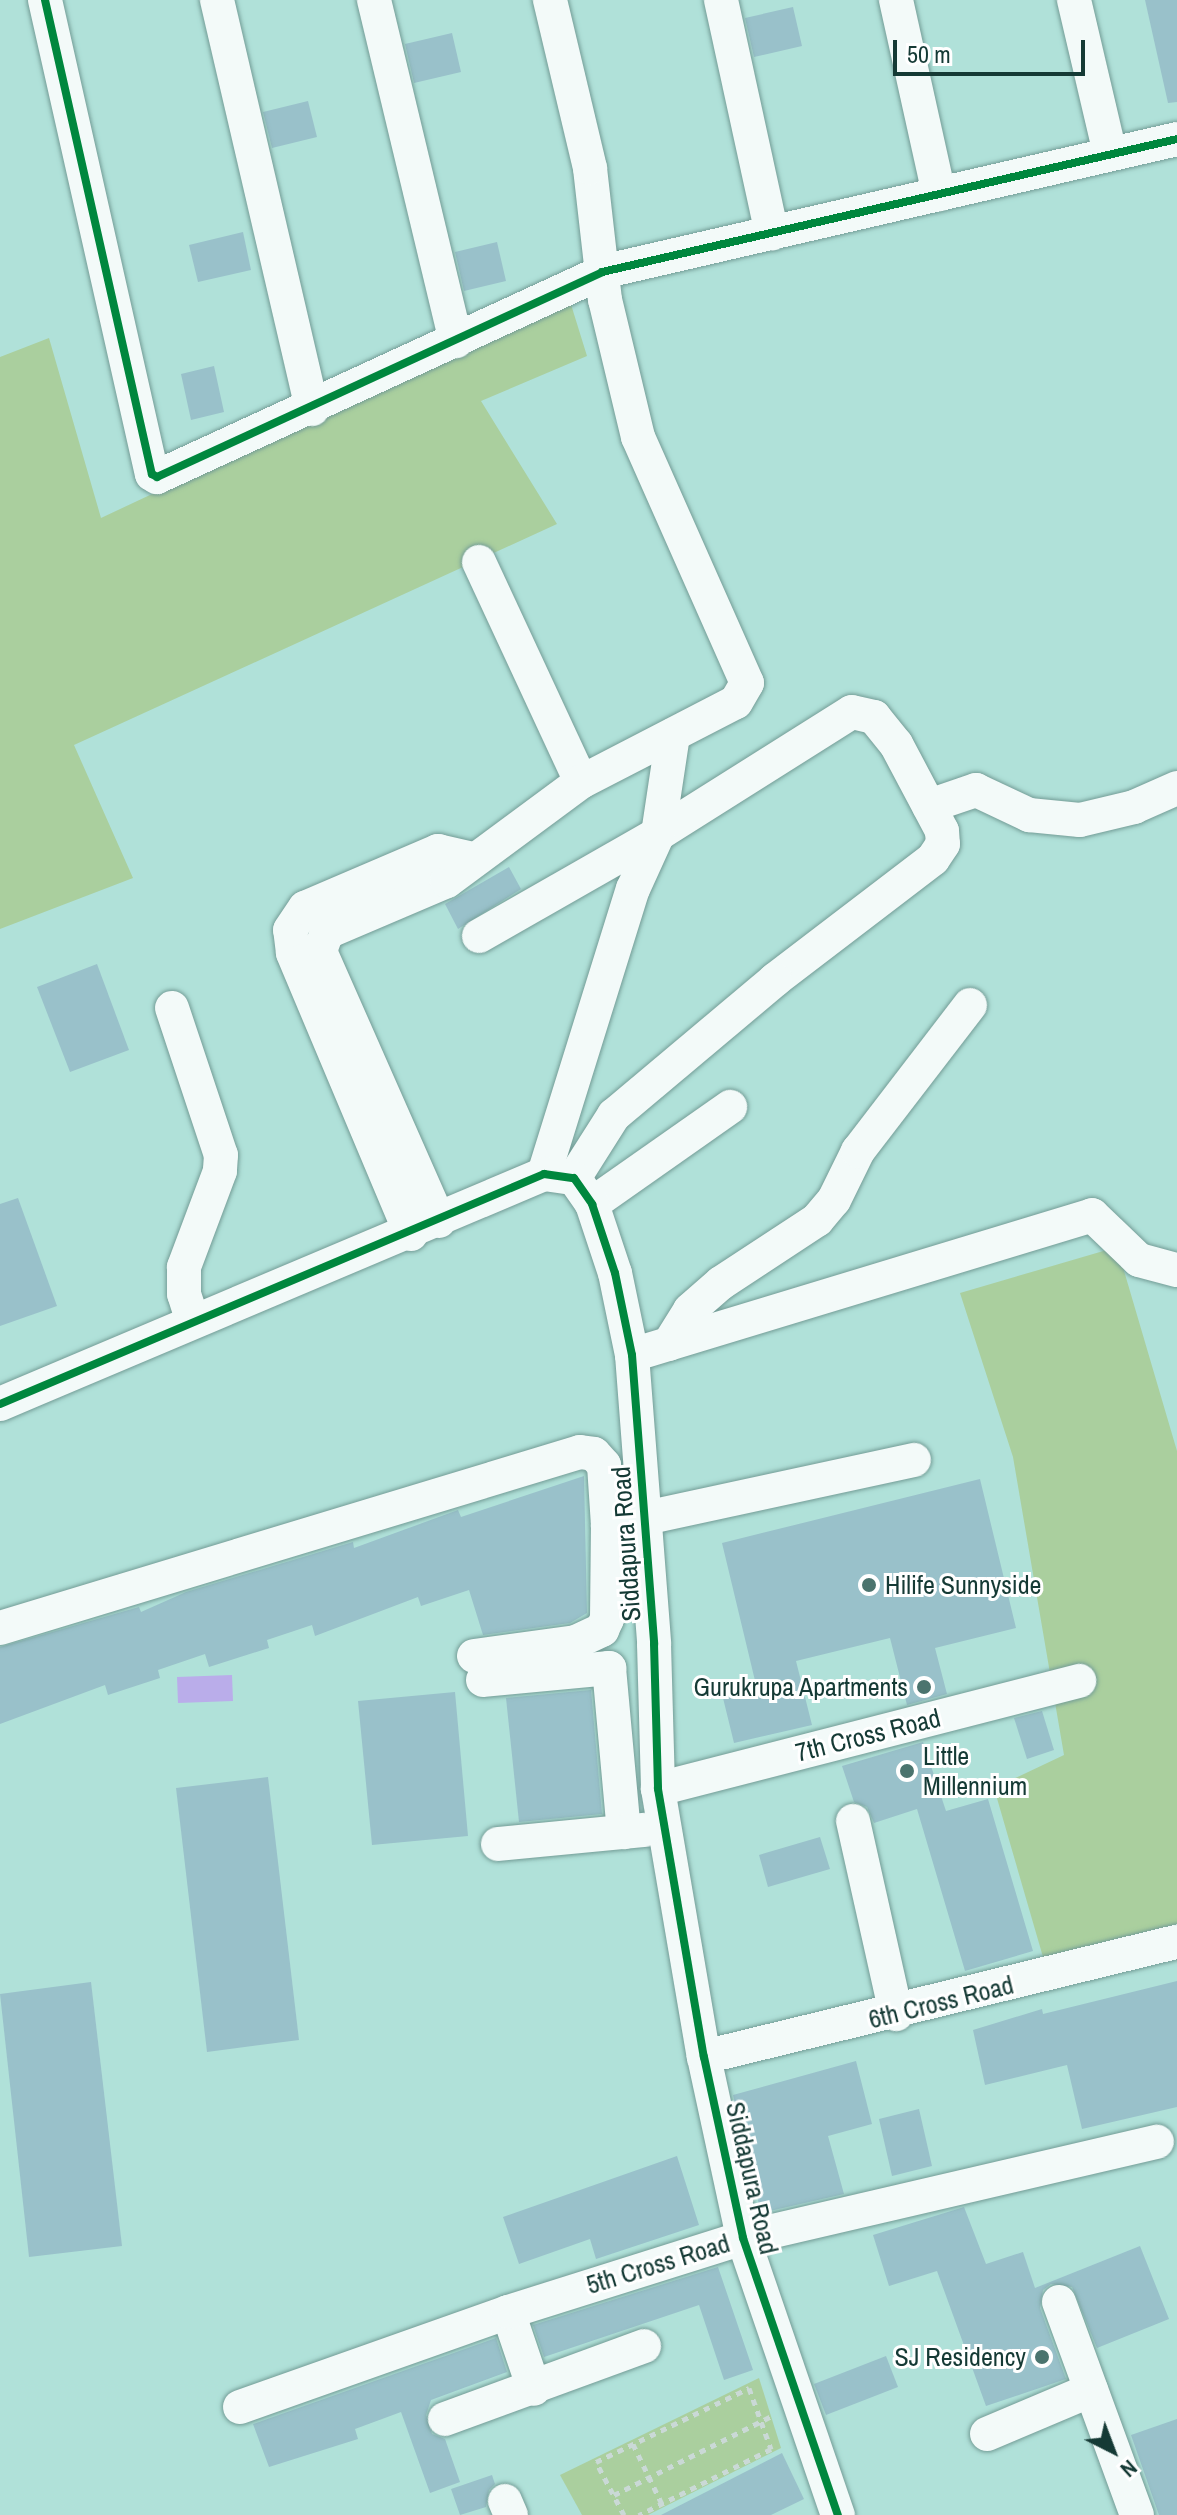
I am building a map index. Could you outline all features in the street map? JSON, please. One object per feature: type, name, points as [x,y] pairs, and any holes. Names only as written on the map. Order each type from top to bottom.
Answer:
[{"type":"street","points":[[45,0],[152,474],[165,477],[602,272],[1177,139]]},
{"type":"street","points":[[217,0],[312,409]]},
{"type":"street","points":[[374,0],[456,341]]},
{"type":"street","points":[[425,1228],[320,951],[327,932],[447,881],[581,782],[736,702],[747,683],[638,437],[602,272],[590,168],[550,0]]},
{"type":"street","points":[[721,0],[772,233]]},
{"type":"street","points":[[896,0],[939,194]]},
{"type":"street","points":[[1074,0],[1110,154]]},
{"type":"street","points":[[479,562],[581,782]]},
{"type":"street","points":[[479,936],[658,834],[852,712],[874,717],[896,744],[929,806],[943,844],[933,859],[775,980],[614,1115],[570,1185]]},
{"type":"street","points":[[570,1185],[633,889],[658,834],[673,735]]},
{"type":"street","points":[[929,806],[976,790],[1029,815],[1080,820],[1134,807],[1177,788]]},
{"type":"street","points":[[669,1344],[690,1310],[721,1283],[817,1220],[834,1200],[858,1151],[970,1005]]},
{"type":"street","points":[[172,1008],[221,1155],[220,1171],[184,1267],[184,1294],[193,1321]]},
{"type":"street","points":[[0,1404],[193,1321],[425,1228],[570,1185],[730,1107]]},
{"type":"street","name":"Siddapura Road","points":[[570,1185],[615,1273],[632,1355],[645,1518],[658,1789],[704,2057],[743,2238],[829,2512]]},
{"type":"street","points":[[632,1355],[1092,1215],[1139,1260],[1177,1270]]},
{"type":"street","points":[[0,1628],[580,1452],[594,1454],[604,1465],[608,1526],[607,1619],[602,1630],[576,1642],[479,1668],[609,1668],[624,1832]]},
{"type":"street","points":[[608,1526],[914,1460]]},
{"type":"street","name":"7th Cross Road","points":[[658,1789],[1079,1681]]},
{"type":"street","points":[[853,1821],[896,2014]]},
{"type":"street","points":[[498,1844],[665,1828]]},
{"type":"street","name":"6th Cross Road","points":[[704,2057],[896,2014],[1177,1942]]},
{"type":"street","name":"5th Cross Road","points":[[240,2407],[508,2312],[743,2238],[1157,2142]]},
{"type":"street","points":[[1059,2302],[1137,2515]]},
{"type":"street","points":[[508,2312],[534,2389]]},
{"type":"street","points":[[445,2419],[534,2389],[644,2346]]},
{"type":"street","points":[[987,2434],[1091,2390]]},
{"type":"path","points":[[624,2515],[596,2462],[749,2388],[771,2449],[639,2515]]},
{"type":"path","points":[[614,2495],[762,2420]]},
{"type":"path","points":[[633,2444],[662,2504]]},
{"type":"green space","points":[[569,298],[587,356],[481,401],[557,524],[74,745],[133,878],[0,929],[0,357],[49,338],[101,518]]},
{"type":"green space","points":[[1117,1247],[1177,1451],[1177,1924],[1043,1957],[994,1788],[1064,1755],[1013,1457],[960,1293]]},
{"type":"green space","points":[[759,2378],[781,2448],[648,2515],[582,2515],[560,2475]]},
{"type":"shaded area","points":[[232,1675],[233,1701],[178,1703],[177,1677]]},
{"type":"building","points":[[1145,0],[1177,0],[1177,102],[1168,103]]},
{"type":"building","points":[[793,7],[802,46],[754,57],[745,18]]},
{"type":"building","points":[[452,33],[461,72],[414,83],[405,44]]},
{"type":"building","points":[[308,101],[317,137],[272,148],[263,112]]},
{"type":"building","points":[[243,232],[251,270],[198,282],[189,245]]},
{"type":"building","points":[[497,242],[506,281],[464,291],[455,252]]},
{"type":"building","points":[[214,366],[224,412],[191,420],[181,374]]},
{"type":"building","points":[[509,867],[521,889],[458,929],[445,904]]},
{"type":"building","points":[[97,964],[129,1050],[70,1072],[37,987]]},
{"type":"building","points":[[18,1198],[57,1306],[0,1326],[0,1204]]},
{"type":"building","points":[[584,1476],[587,1613],[570,1623],[483,1635],[469,1590],[421,1606],[418,1597],[315,1636],[312,1625],[267,1640],[269,1648],[209,1667],[205,1654],[158,1670],[160,1678],[108,1695],[105,1685],[0,1724],[0,1647],[139,1607],[141,1612],[186,1592],[353,1542],[354,1548],[458,1510],[461,1517]]},
{"type":"building","name":"Hilife Sunnyside","points":[[980,1479],[1016,1628],[935,1648],[947,1694],[907,1705],[890,1638],[796,1661],[812,1725],[734,1743],[723,1698],[757,1689],[722,1543]]},
{"type":"building","points":[[591,1690],[602,1814],[519,1822],[506,1698]]},
{"type":"building","points":[[455,1692],[468,1836],[372,1845],[358,1701]]},
{"type":"building","points":[[1042,1711],[1054,1750],[1027,1759],[1014,1718]]},
{"type":"building","points":[[923,1742],[946,1811],[988,1799],[1033,1951],[965,1971],[917,1809],[874,1823],[867,1807],[854,1802],[842,1766]]},
{"type":"building","points":[[268,1777],[299,2040],[207,2052],[176,1788]]},
{"type":"building","points":[[820,1837],[830,1869],[768,1887],[759,1855]]},
{"type":"building","points":[[1177,1981],[1177,2107],[1082,2129],[1067,2065],[985,2085],[973,2030],[1042,2009],[1043,2014]]},
{"type":"building","points":[[91,1982],[122,2246],[29,2257],[0,1994]]},
{"type":"building","points":[[856,2061],[872,2124],[828,2136],[844,2194],[761,2213],[733,2095]]},
{"type":"building","points":[[919,2109],[932,2166],[892,2176],[879,2119]]},
{"type":"building","points":[[677,2156],[699,2225],[596,2259],[590,2239],[519,2264],[503,2217]]},
{"type":"building","points":[[964,2207],[986,2264],[1023,2252],[1035,2288],[1140,2246],[1169,2319],[1097,2348],[1072,2287],[1051,2284],[1043,2290],[1040,2308],[1066,2379],[986,2406],[937,2271],[889,2286],[873,2235]]},
{"type":"building","points":[[718,2267],[753,2370],[724,2380],[699,2305],[544,2357],[533,2325]]},
{"type":"building","points":[[496,2338],[507,2372],[431,2400],[426,2415],[432,2434],[445,2439],[460,2482],[430,2493],[401,2412],[355,2429],[358,2439],[269,2467],[253,2424]]},
{"type":"building","points":[[886,2356],[898,2387],[826,2415],[814,2384]]},
{"type":"building","points":[[1177,2419],[1177,2515],[1159,2515],[1131,2435]]},
{"type":"building","points":[[782,2453],[804,2499],[771,2515],[661,2515]]},
{"type":"building","points":[[492,2475],[495,2484],[489,2490],[486,2507],[460,2515],[451,2489]]},
{"type":"cycle path","points":[[45,0],[152,474],[157,477],[602,272],[1177,139]]},
{"type":"cycle path","points":[[0,1404],[544,1174],[574,1178],[592,1204],[615,1273],[632,1355],[654,1644],[658,1789],[704,2057],[743,2238],[838,2515]]},
{"type":"place","name":"Hilife Sunnyside","points":[[869,1585]]},
{"type":"place","name":"Gurukrupa Apartments","points":[[924,1687]]},
{"type":"place","name":"Little Millennium","points":[[907,1771]]},
{"type":"place","name":"SJ Residency","points":[[1042,2357]]}]
